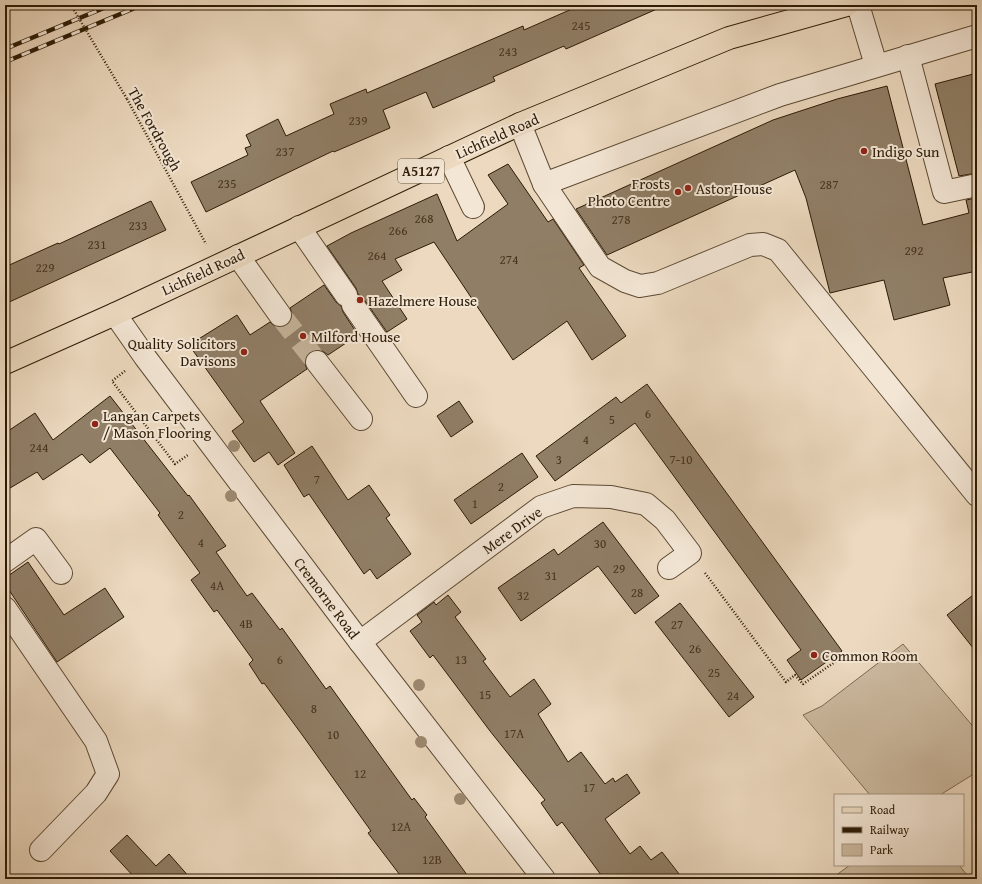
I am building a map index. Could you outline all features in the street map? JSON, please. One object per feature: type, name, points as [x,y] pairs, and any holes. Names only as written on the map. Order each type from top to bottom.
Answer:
[{"type":"main road","name":"Lichfield Road","points":[[5,363],[115,314],[520,124],[729,38],[847,5]]},
{"type":"street","points":[[858,5],[876,65]]},
{"type":"street","points":[[544,184],[780,95],[977,36]]},
{"type":"street","points":[[908,56],[944,192],[977,185]]},
{"type":"street","points":[[520,124],[544,184],[600,267],[625,281],[640,286],[658,283],[750,245],[763,244],[778,250],[977,495]]},
{"type":"street","points":[[449,158],[473,207]]},
{"type":"street","points":[[299,228],[416,396]]},
{"type":"street","points":[[238,256],[280,315]]},
{"type":"street","name":"Cremorne Road","points":[[115,314],[208,442],[360,642],[544,879]]},
{"type":"street","points":[[317,362],[361,419]]},
{"type":"street","name":"Mere Drive","points":[[360,642],[541,507],[572,496],[610,496],[646,504],[665,520],[690,553]]},
{"type":"street","points":[[5,561],[36,539],[61,574]]},
{"type":"street","points":[[669,568],[690,553]]},
{"type":"street","points":[[5,608],[96,741],[108,774],[96,793],[41,850]]},
{"type":"path","name":"The Fordrough","points":[[71,5],[127,99],[218,265]]},
{"type":"path","points":[[145,356],[112,381],[176,464],[208,442]]},
{"type":"path","points":[[690,553],[786,682],[795,675],[803,684],[845,655]]},
{"type":"green space","points":[[903,644],[977,731],[977,772],[942,794],[869,794],[803,715],[822,706]]},
{"type":"green space","points":[[849,866],[960,866],[970,879],[831,879]]},
{"type":"building","points":[[581,5],[666,5],[566,49],[564,46],[493,77],[495,81],[433,108],[426,92],[383,110],[390,128],[334,152],[333,151],[206,212],[191,182],[248,155],[245,148],[251,146],[246,135],[278,119],[286,136],[334,114],[330,104],[366,89],[367,93],[523,26],[524,30]]},
{"type":"building","points":[[977,73],[977,173],[959,176],[935,84]]},
{"type":"building","points":[[887,86],[923,225],[969,213],[966,200],[977,198],[977,271],[943,278],[950,305],[894,320],[884,280],[830,293],[806,198],[795,170],[607,255],[576,209],[773,120],[837,99]]},
{"type":"building","points":[[508,164],[548,222],[553,219],[584,265],[579,268],[626,336],[592,360],[567,321],[513,360],[434,242],[395,259],[402,270],[382,281],[407,319],[387,332],[363,298],[358,294],[356,288],[327,246],[351,233],[437,194],[457,241],[508,204],[488,175]]},
{"type":"building","points":[[151,201],[166,230],[5,304],[5,267],[58,243],[59,244]]},
{"type":"building","points":[[324,285],[336,302],[341,306],[343,312],[358,335],[328,355],[321,350],[310,352],[305,358],[307,369],[260,401],[295,453],[278,465],[269,452],[254,462],[232,431],[244,422],[189,345],[237,315],[250,335],[270,322],[275,326],[282,327],[287,325],[291,320],[292,313],[290,308]]},
{"type":"building","points":[[647,384],[842,651],[801,680],[787,660],[801,650],[635,423],[555,481],[536,456],[616,397],[621,403]]},
{"type":"building","points":[[110,396],[188,496],[189,495],[226,546],[216,552],[247,596],[252,593],[280,630],[282,628],[326,689],[330,686],[412,800],[414,798],[427,815],[425,817],[470,879],[403,879],[368,833],[371,831],[303,736],[264,683],[262,684],[249,664],[253,660],[217,610],[214,612],[191,580],[200,573],[158,515],[160,513],[110,448],[90,463],[82,454],[43,480],[37,472],[5,491],[5,433],[35,413],[53,440]]},
{"type":"building","points":[[459,401],[473,422],[451,437],[437,416]]},
{"type":"building","points":[[312,446],[348,500],[369,485],[390,515],[386,518],[411,554],[377,579],[370,569],[364,574],[309,494],[304,497],[284,465]]},
{"type":"building","points":[[522,453],[538,477],[471,524],[454,500]]},
{"type":"building","points":[[603,522],[659,596],[635,614],[598,566],[521,621],[498,588],[554,549],[558,555]]},
{"type":"building","points":[[28,562],[64,615],[105,588],[124,617],[57,662],[5,584],[5,578]]},
{"type":"building","points":[[977,592],[977,653],[947,615]]},
{"type":"building","points":[[448,595],[461,612],[455,617],[486,659],[483,661],[510,697],[534,679],[551,704],[538,714],[568,762],[581,752],[605,784],[613,778],[615,782],[627,774],[640,793],[605,819],[630,854],[640,846],[651,860],[662,852],[683,879],[604,879],[562,822],[557,826],[541,803],[545,800],[490,731],[433,655],[430,658],[410,631],[422,622],[417,615],[434,602],[436,605]]},
{"type":"building","points":[[680,603],[754,697],[729,717],[655,622]]},
{"type":"building","points":[[127,835],[156,866],[169,854],[191,879],[136,879],[110,851]]},
{"type":"tunnel","points":[[280,315],[317,362]]},
{"type":"railway","points":[[5,49],[111,5]]},
{"type":"railway","points":[[5,62],[142,5]]},
{"type":"place","name":"Indigo Sun","points":[[864,151]]},
{"type":"place","name":"Astor House","points":[[688,188]]},
{"type":"place","name":"Frosts Photo Centre","points":[[678,192]]},
{"type":"place","name":"Hazelmere House","points":[[360,300]]},
{"type":"place","name":"Milford House","points":[[303,336]]},
{"type":"place","name":"Quality Solicitors Davisons","points":[[244,352]]},
{"type":"place","name":"Langan Carpets / Mason Flooring","points":[[95,424]]},
{"type":"place","name":"Common Room","points":[[814,655]]}]
